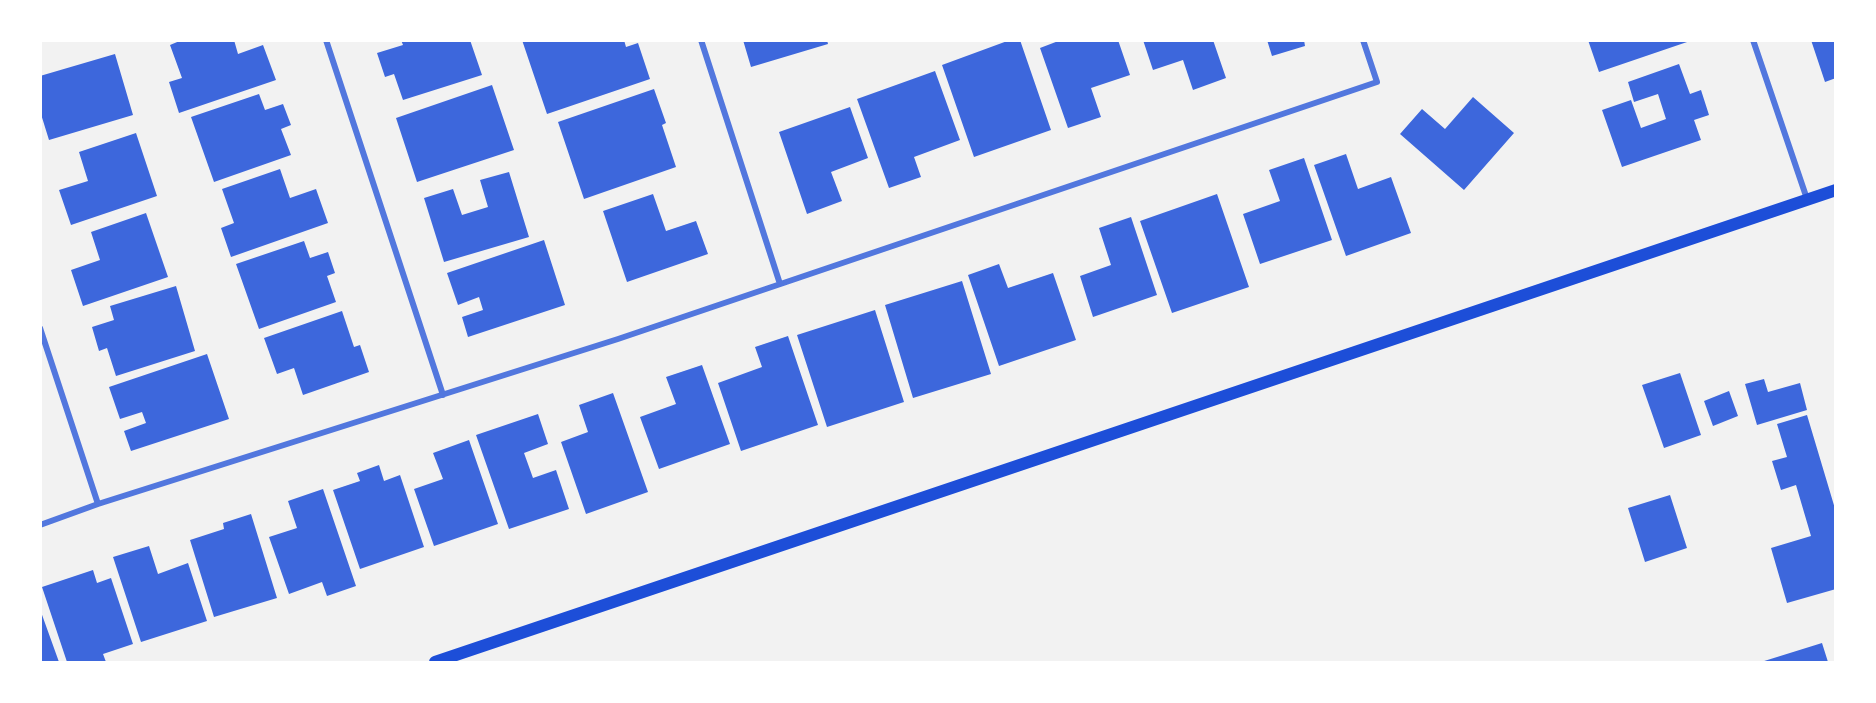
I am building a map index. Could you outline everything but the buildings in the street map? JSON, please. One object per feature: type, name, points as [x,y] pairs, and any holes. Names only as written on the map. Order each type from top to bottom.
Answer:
[{"type":"main road","points":[[435,663],[1836,190]]},
{"type":"street","points":[[326,40],[443,395]]},
{"type":"street","points":[[701,40],[780,284]]},
{"type":"street","points":[[40,525],[98,504],[443,395],[780,284],[1377,82],[1363,40]]},
{"type":"street","points":[[1753,40],[1807,200]]},
{"type":"street","points":[[40,328],[98,504]]}]
